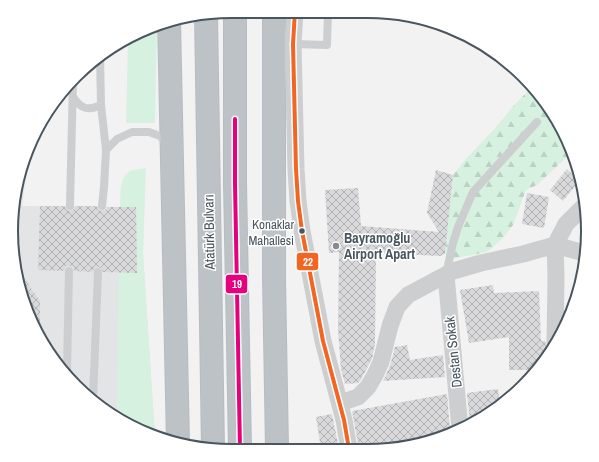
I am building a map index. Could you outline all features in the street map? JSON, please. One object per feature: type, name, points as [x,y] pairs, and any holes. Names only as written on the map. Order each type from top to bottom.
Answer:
[{"type":"highway","name":"Atatürk Bulvarı","points":[[235,18],[235,183],[240,444]]},
{"type":"highway","points":[[274,18],[274,278],[277,444]]},
{"type":"highway","name":"Atatürk Bulvarı","points":[[206,20],[213,443]]},
{"type":"highway","points":[[169,27],[178,437]]},
{"type":"street","points":[[295,18],[293,44],[298,201],[323,341],[340,403],[348,444]]},
{"type":"street","points":[[340,403],[358,397],[368,387],[381,362],[390,326],[397,307],[408,295],[454,271],[481,263],[523,254],[555,244],[560,238],[566,224],[580,210]]},
{"type":"street","points":[[555,244],[580,252]]},
{"type":"street","points":[[555,244],[555,332]]},
{"type":"street","name":"Destan Sokak","points":[[446,275],[459,423]]},
{"type":"lane","points":[[293,44],[327,45],[328,18]]},
{"type":"lane","points":[[100,63],[106,150],[102,206]]},
{"type":"lane","points":[[70,206],[73,89]]},
{"type":"lane","points":[[73,97],[76,102],[87,109],[93,109],[102,105]]},
{"type":"lane","points":[[446,275],[456,232],[473,192],[537,122]]},
{"type":"lane","points":[[106,150],[117,138],[132,132],[150,132],[160,136],[171,150]]},
{"type":"lane","points":[[66,366],[69,271]]},
{"type":"lane","points":[[94,394],[98,272]]},
{"type":"shaded area","points":[[27,170],[22,206],[136,207],[144,213],[143,253],[155,430],[113,408],[80,382],[54,349],[34,313],[25,286],[18,245],[18,217],[22,189]]},
{"type":"green space","points":[[157,31],[155,123],[126,123],[128,45]]},
{"type":"green space","points":[[528,91],[545,113],[559,137],[568,156],[537,185],[526,190],[513,225],[503,238],[487,252],[446,260],[446,243],[453,175]]},
{"type":"green space","points":[[146,168],[143,253],[155,430],[117,411],[119,273],[137,273],[136,207],[120,207],[121,186],[128,172]]},
{"type":"building","points":[[567,169],[574,175],[576,185],[563,201],[550,190]]},
{"type":"building","points":[[436,170],[453,175],[445,254],[440,256],[376,253],[375,344],[372,359],[358,383],[345,384],[341,369],[338,330],[339,252],[329,253],[325,190],[358,188],[361,226],[439,232],[427,213]]},
{"type":"building","points":[[527,193],[549,197],[544,228],[522,224]]},
{"type":"building","points":[[40,206],[65,206],[67,210],[70,211],[74,209],[75,206],[97,206],[98,210],[102,211],[106,210],[107,207],[136,207],[137,273],[103,272],[101,268],[98,267],[94,269],[93,272],[74,271],[74,268],[70,266],[66,266],[64,271],[38,270]]},
{"type":"building","points":[[23,276],[40,301],[40,325],[29,299]]},
{"type":"building","points":[[493,285],[494,293],[539,291],[541,341],[545,341],[547,347],[529,370],[509,370],[509,337],[469,343],[460,290]]},
{"type":"building","points":[[407,345],[410,360],[443,355],[445,377],[383,381],[390,366],[395,347]]},
{"type":"building","points":[[498,389],[499,399],[469,418],[467,393]]},
{"type":"building","points":[[447,394],[450,428],[410,440],[382,444],[358,444],[352,411]]},
{"type":"building","points":[[332,414],[338,444],[320,444],[316,417]]},
{"type":"transit line","name":"22","points":[[295,18],[293,44],[298,201],[302,231],[323,341],[344,420],[348,444]]},
{"type":"transit line","name":"19","points":[[235,119],[240,444]]},
{"type":"place","name":"Konaklar Mahallesi","points":[[302,231]]},
{"type":"place","name":"Bayramoğlu Airport Apart","points":[[336,246]]}]
